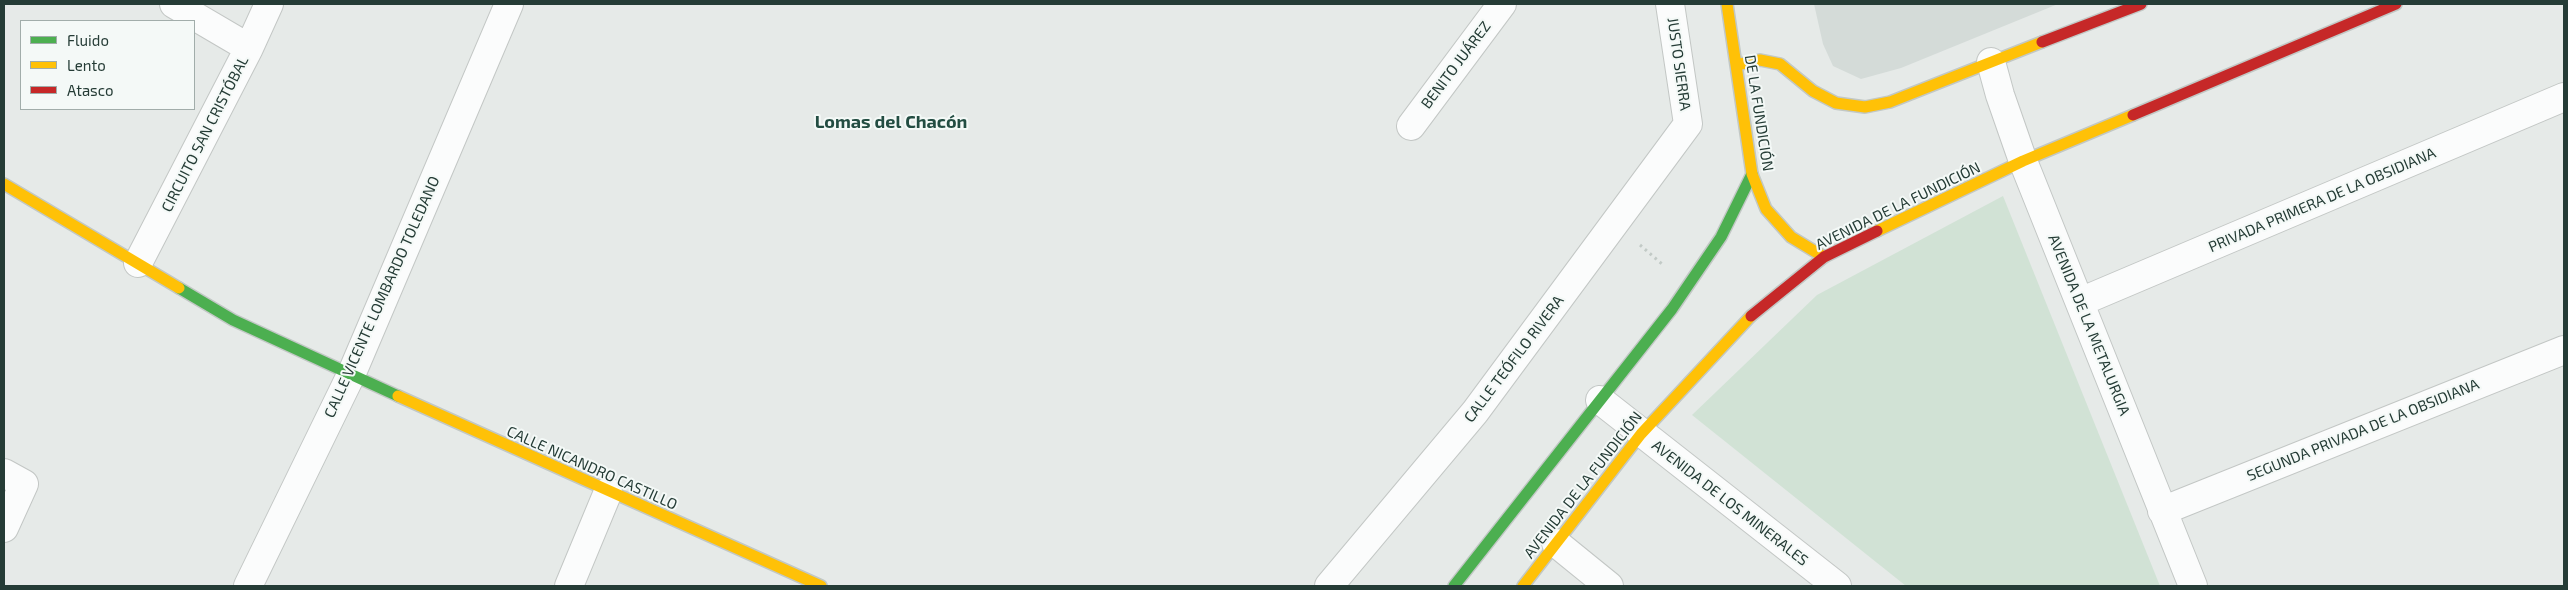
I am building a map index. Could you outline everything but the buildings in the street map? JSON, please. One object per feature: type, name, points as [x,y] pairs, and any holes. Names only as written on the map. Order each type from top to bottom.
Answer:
[{"type":"street","points":[[174,4],[249,48]]},
{"type":"street","name":"CIRCUITO SAN CRISTÓBAL","points":[[138,264],[249,48],[268,4]]},
{"type":"street","name":"CALLE VICENTE LOMBARDO TOLEDANO","points":[[248,586],[350,375],[509,4]]},
{"type":"street","name":"BENITO JUÁREZ","points":[[1411,126],[1502,4]]},
{"type":"street","name":"JUSTO SIERRA","points":[[1670,4],[1688,124]]},
{"type":"street","name":"DE LA FUNDICIÓN","points":[[1727,4],[1752,174],[1766,209],[1791,237],[1824,257]]},
{"type":"street","points":[[1731,30],[1740,4]]},
{"type":"street","points":[[1736,65],[1760,60],[1780,64],[1813,91],[1836,103],[1865,107],[1890,102],[2141,4]]},
{"type":"street","name":"AVENIDA DE LA FUNDICIÓN","points":[[1523,586],[1641,434],[1749,317],[1824,257],[2023,161],[2396,4]]},
{"type":"street","name":"AVENIDA DE LA METALURGIA","points":[[1991,62],[2000,95],[2023,161],[2193,586]]},
{"type":"street","name":"PRIVADA PRIMERA DE LA OBSIDIANA","points":[[2080,302],[2564,96]]},
{"type":"street","name":"CALLE TEÓFILO RIVERA","points":[[1329,586],[1475,412],[1688,124]]},
{"type":"street","points":[[1454,586],[1672,309],[1721,237],[1752,174]]},
{"type":"street","points":[[4,184],[233,320],[350,375]]},
{"type":"street","name":"SEGUNDA PRIVADA DE LA OBSIDIANA","points":[[2162,511],[2564,350]]},
{"type":"street","name":"CALLE NICANDRO CASTILLO","points":[[350,375],[821,586]]},
{"type":"street","name":"AVENIDA DE LOS MINERALES","points":[[1600,400],[1837,586]]},
{"type":"street","points":[[4,528],[14,478]]},
{"type":"street","points":[[569,586],[608,492]]},
{"type":"street","points":[[1556,543],[1609,586]]},
{"type":"shaded area","points":[[1814,4],[2058,4],[1901,68],[1861,79],[1833,66],[1823,44]]},
{"type":"green space","points":[[2003,196],[2160,586],[1906,586],[1692,415],[1817,295]]},
{"type":"traffic: fast","points":[[1454,586],[1672,309],[1721,237],[1752,174]]},
{"type":"traffic: fast","points":[[179,288],[233,320],[398,396]]},
{"type":"traffic: slow","points":[[1727,4],[1752,174],[1766,209],[1791,237],[1824,257]]},
{"type":"traffic: slow","points":[[1736,65],[1760,60],[1780,64],[1813,91],[1836,103],[1865,107],[1890,102],[2042,42]]},
{"type":"traffic: slow","points":[[1877,231],[2023,161],[2133,115]]},
{"type":"traffic: slow","points":[[4,184],[179,288]]},
{"type":"traffic: slow","points":[[1523,586],[1641,434],[1751,316]]},
{"type":"traffic: slow","points":[[398,396],[821,586]]},
{"type":"traffic: jam","points":[[2042,42],[2141,4]]},
{"type":"traffic: jam","points":[[2133,115],[2396,4]]},
{"type":"traffic: jam","points":[[1751,316],[1824,257],[1877,231]]},
{"type":"district","name":"Lomas del Chacón","points":[[891,122]]}]
